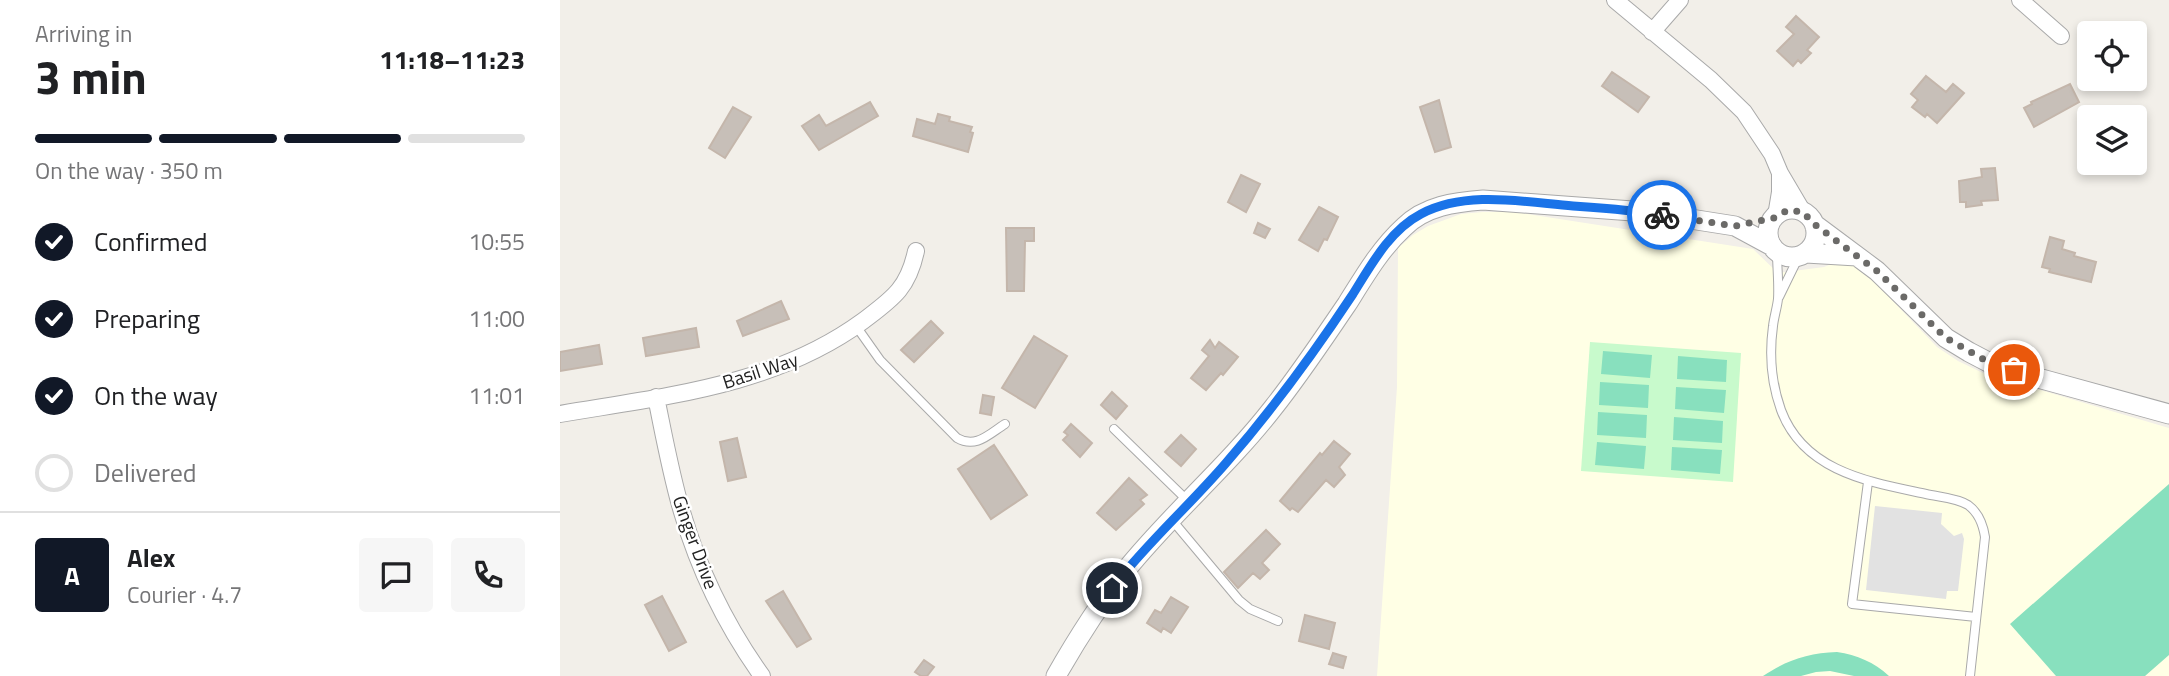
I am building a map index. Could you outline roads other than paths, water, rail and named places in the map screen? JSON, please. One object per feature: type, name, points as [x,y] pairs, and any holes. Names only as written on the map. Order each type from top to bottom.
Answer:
[{"type":"street","points":[[1615,0],[1711,80],[1744,112],[1809,218],[1815,240],[1802,255]]},
{"type":"street","points":[[1652,32],[1680,0]]},
{"type":"street","points":[[2020,0],[2061,36]]},
{"type":"street","points":[[1774,248],[1769,231],[1780,192],[1780,173]]},
{"type":"street","points":[[1056,676],[1112,588],[1224,466],[1300,373],[1390,241],[1405,225],[1421,214],[1458,202],[1513,201],[1646,212],[1735,226],[1783,255],[1857,256]]},
{"type":"street","points":[[1735,226],[1775,217],[1788,210],[1809,218],[1877,271],[1946,338],[1969,352],[1990,363],[2038,378],[2169,414]]},
{"type":"street","name":"Basil Way","points":[[560,414],[750,377],[818,350],[856,326],[894,296],[911,272],[916,251]]},
{"type":"street","name":"Ginger Drive","points":[[656,397],[682,513],[697,554],[736,636],[762,676]]},
{"type":"lane","points":[[1774,248],[1778,300],[1771,343],[1772,381],[1782,412],[1800,441],[1815,456],[1840,471],[1868,482],[1963,502],[1979,516],[1985,537],[1970,676]]},
{"type":"lane","points":[[1778,300],[1802,255]]},
{"type":"lane","points":[[856,326],[880,360],[957,438],[966,443],[974,443],[1005,424]]},
{"type":"lane","points":[[1114,429],[1189,502]]},
{"type":"lane","points":[[1868,482],[1852,604],[1976,617]]},
{"type":"lane","points":[[1172,520],[1239,600],[1250,609],[1278,621]]}]
